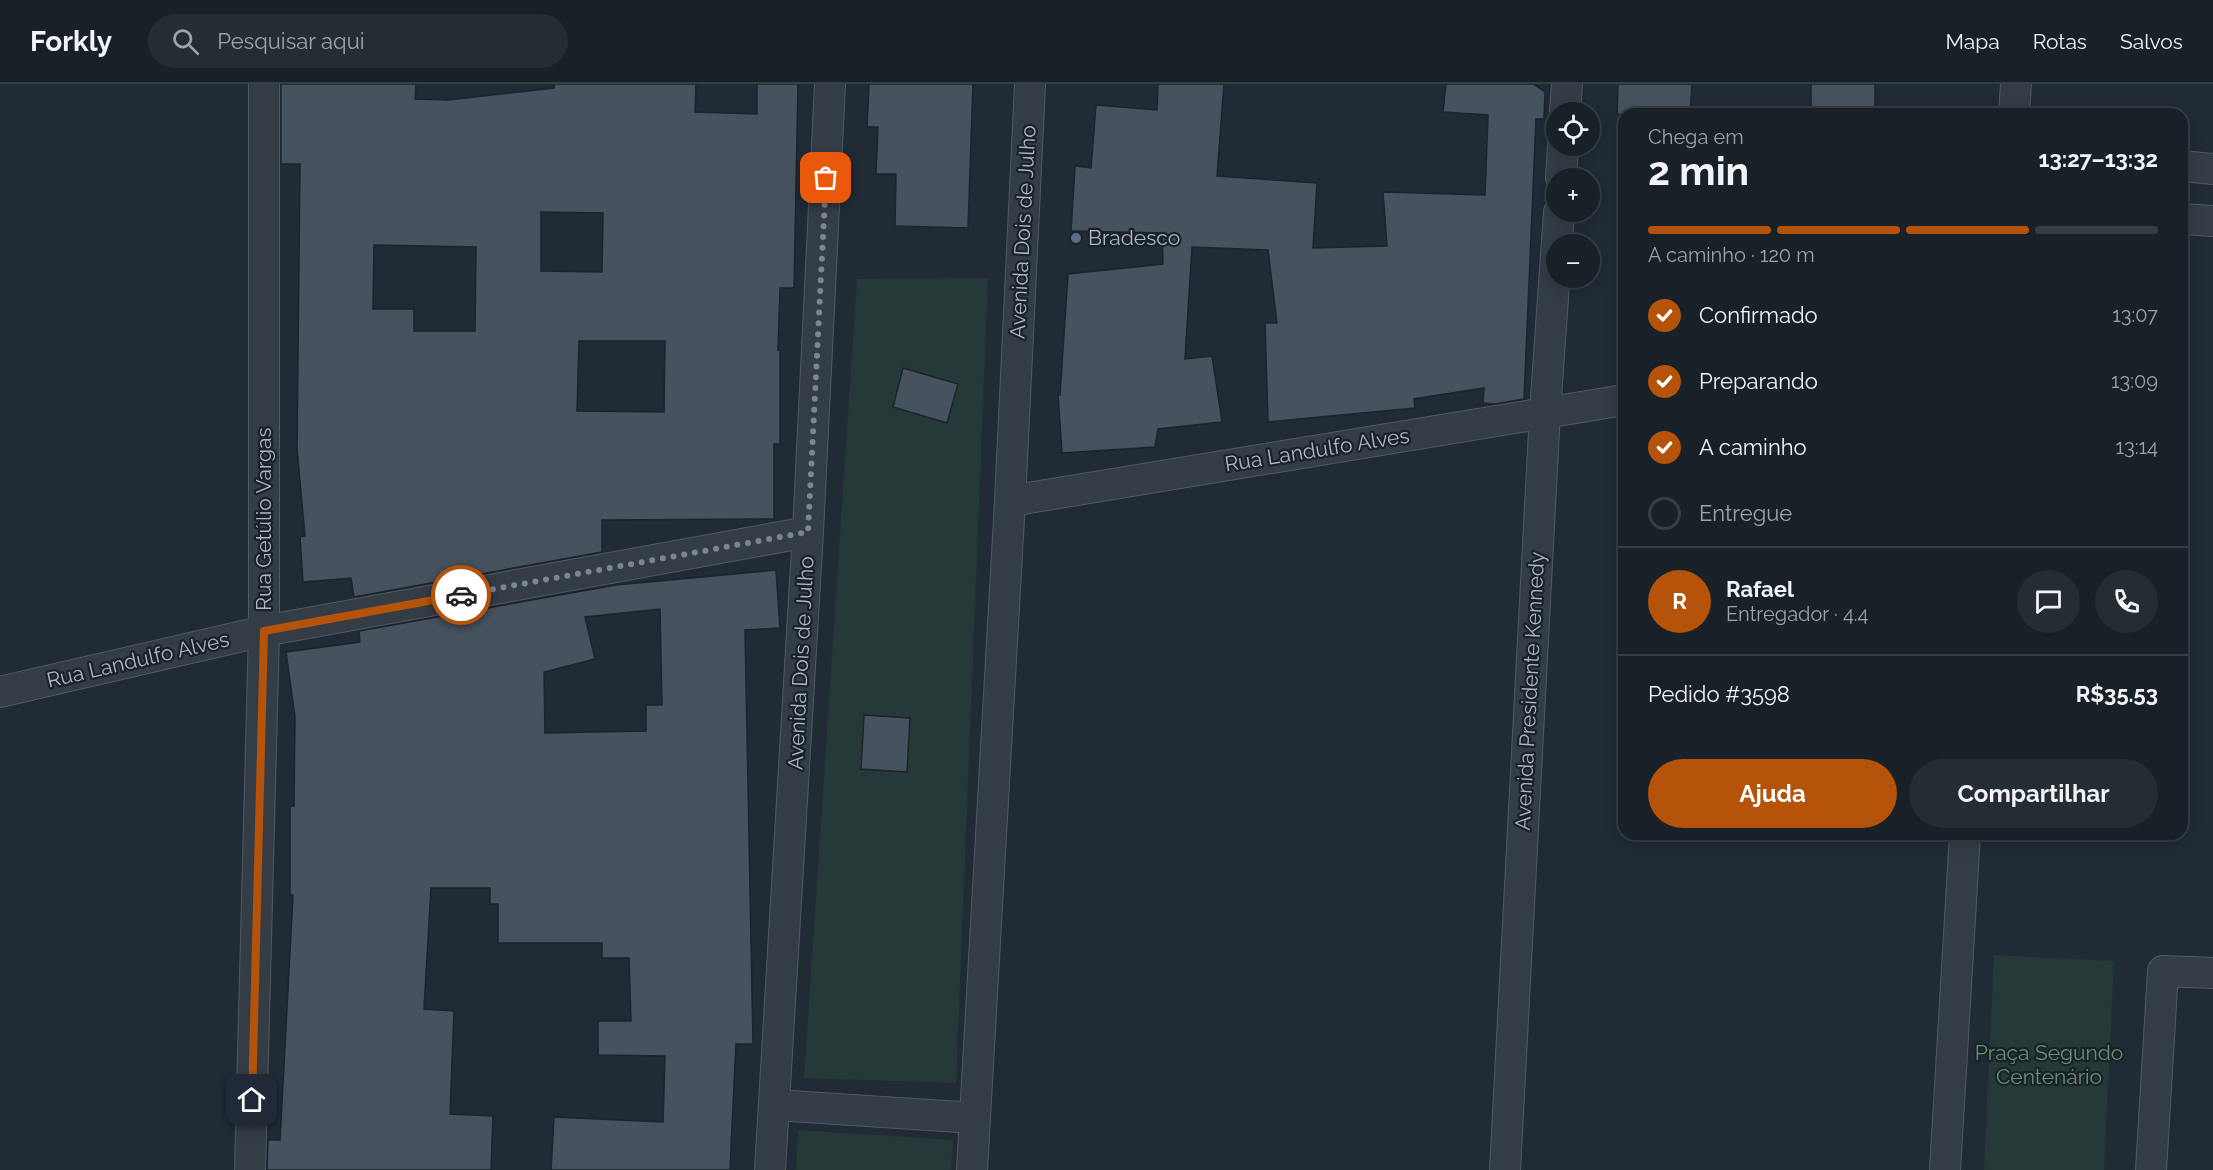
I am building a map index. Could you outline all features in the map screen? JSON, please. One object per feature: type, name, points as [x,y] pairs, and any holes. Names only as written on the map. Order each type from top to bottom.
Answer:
[{"type":"street","name":"Rua Getúlio Vargas","points":[[250,1170],[264,631],[264,84]]},
{"type":"street","name":"Avenida Dois de Julho","points":[[770,1170],[808,532],[830,84]]},
{"type":"street","name":"Avenida Dois de Julho","points":[[972,1170],[1010,501],[1030,84]]},
{"type":"street","points":[[1567,102],[1568,84]]},
{"type":"street","points":[[2014,108],[2016,84]]},
{"type":"street","points":[[2188,167],[2213,169]]},
{"type":"street","points":[[2188,219],[2213,221]]},
{"type":"street","name":"Avenida Presidente Kennedy","points":[[1504,1170],[1545,412],[1558,222]]},
{"type":"street","name":"Rua Landulfo Alves","points":[[1010,501],[1618,401]]},
{"type":"street","name":"Rua Landulfo Alves","points":[[0,692],[264,631],[808,532]]},
{"type":"street","points":[[1945,1170],[1965,840]]},
{"type":"street","points":[[2151,1170],[2163,971],[2213,973]]},
{"type":"street","points":[[775,1106],[975,1118]]},
{"type":"green space","points":[[988,278],[956,1083],[804,1078],[857,279]]},
{"type":"green space","name":"Praça Segundo Centenário","points":[[1994,955],[2114,961],[2104,1170],[1984,1170]]},
{"type":"green space","points":[[798,1130],[953,1140],[951,1170],[796,1170]]},
{"type":"building","points":[[281,84],[416,84],[415,99],[448,100],[554,88],[554,84],[696,84],[695,112],[757,114],[757,84],[798,84],[794,288],[780,288],[778,350],[780,350],[780,444],[774,444],[774,519],[602,520],[602,552],[354,597],[351,578],[303,582],[300,537],[305,536],[297,449],[300,164],[281,164]],"holes":[[[541,212],[603,213],[602,272],[541,271]],[[374,245],[476,247],[475,331],[414,331],[414,309],[373,309]],[[579,341],[665,341],[664,412],[577,411]]]},
{"type":"building","points":[[869,84],[973,84],[968,228],[895,226],[896,174],[876,174],[878,127],[867,127]]},
{"type":"building","points":[[1158,84],[1224,84],[1217,176],[1317,183],[1313,248],[1387,246],[1383,192],[1485,195],[1488,115],[1443,112],[1446,84],[1533,84],[1545,92],[1544,119],[1536,119],[1524,399],[1495,404],[1483,403],[1484,388],[1414,399],[1415,408],[1268,422],[1265,323],[1277,323],[1268,250],[1192,247],[1185,359],[1212,356],[1222,422],[1158,429],[1155,447],[1062,453],[1058,395],[1060,395],[1068,274],[1163,264],[1162,233],[1071,231],[1075,166],[1091,168],[1096,105],[1157,110]]},
{"type":"building","points":[[1618,84],[1692,84],[1690,108],[1618,108],[1617,114]]},
{"type":"building","points":[[1811,84],[1875,84],[1875,108],[1811,108]]},
{"type":"building","points":[[903,368],[958,384],[947,423],[893,407]]},
{"type":"building","points":[[776,570],[780,628],[745,630],[753,1044],[736,1044],[730,1170],[551,1170],[554,1117],[663,1122],[665,1056],[598,1055],[598,1021],[631,1021],[629,958],[602,958],[602,943],[498,943],[498,904],[490,904],[490,888],[431,888],[424,1009],[454,1011],[450,1114],[493,1116],[491,1170],[267,1170],[268,1140],[280,1140],[293,895],[290,895],[290,806],[294,806],[295,717],[286,652],[360,642],[359,631],[616,585]],"holes":[[[660,609],[662,705],[646,705],[646,731],[545,733],[544,672],[595,659],[585,617]]]},
{"type":"building","points":[[864,715],[910,718],[907,772],[861,769]]},
{"type":"way so far","points":[[461,595],[808,532],[826,178]]},
{"type":"place","name":"Bradesco","points":[[1076,238]]},
{"type":"route","points":[[252,1100],[264,631],[461,595]]}]
